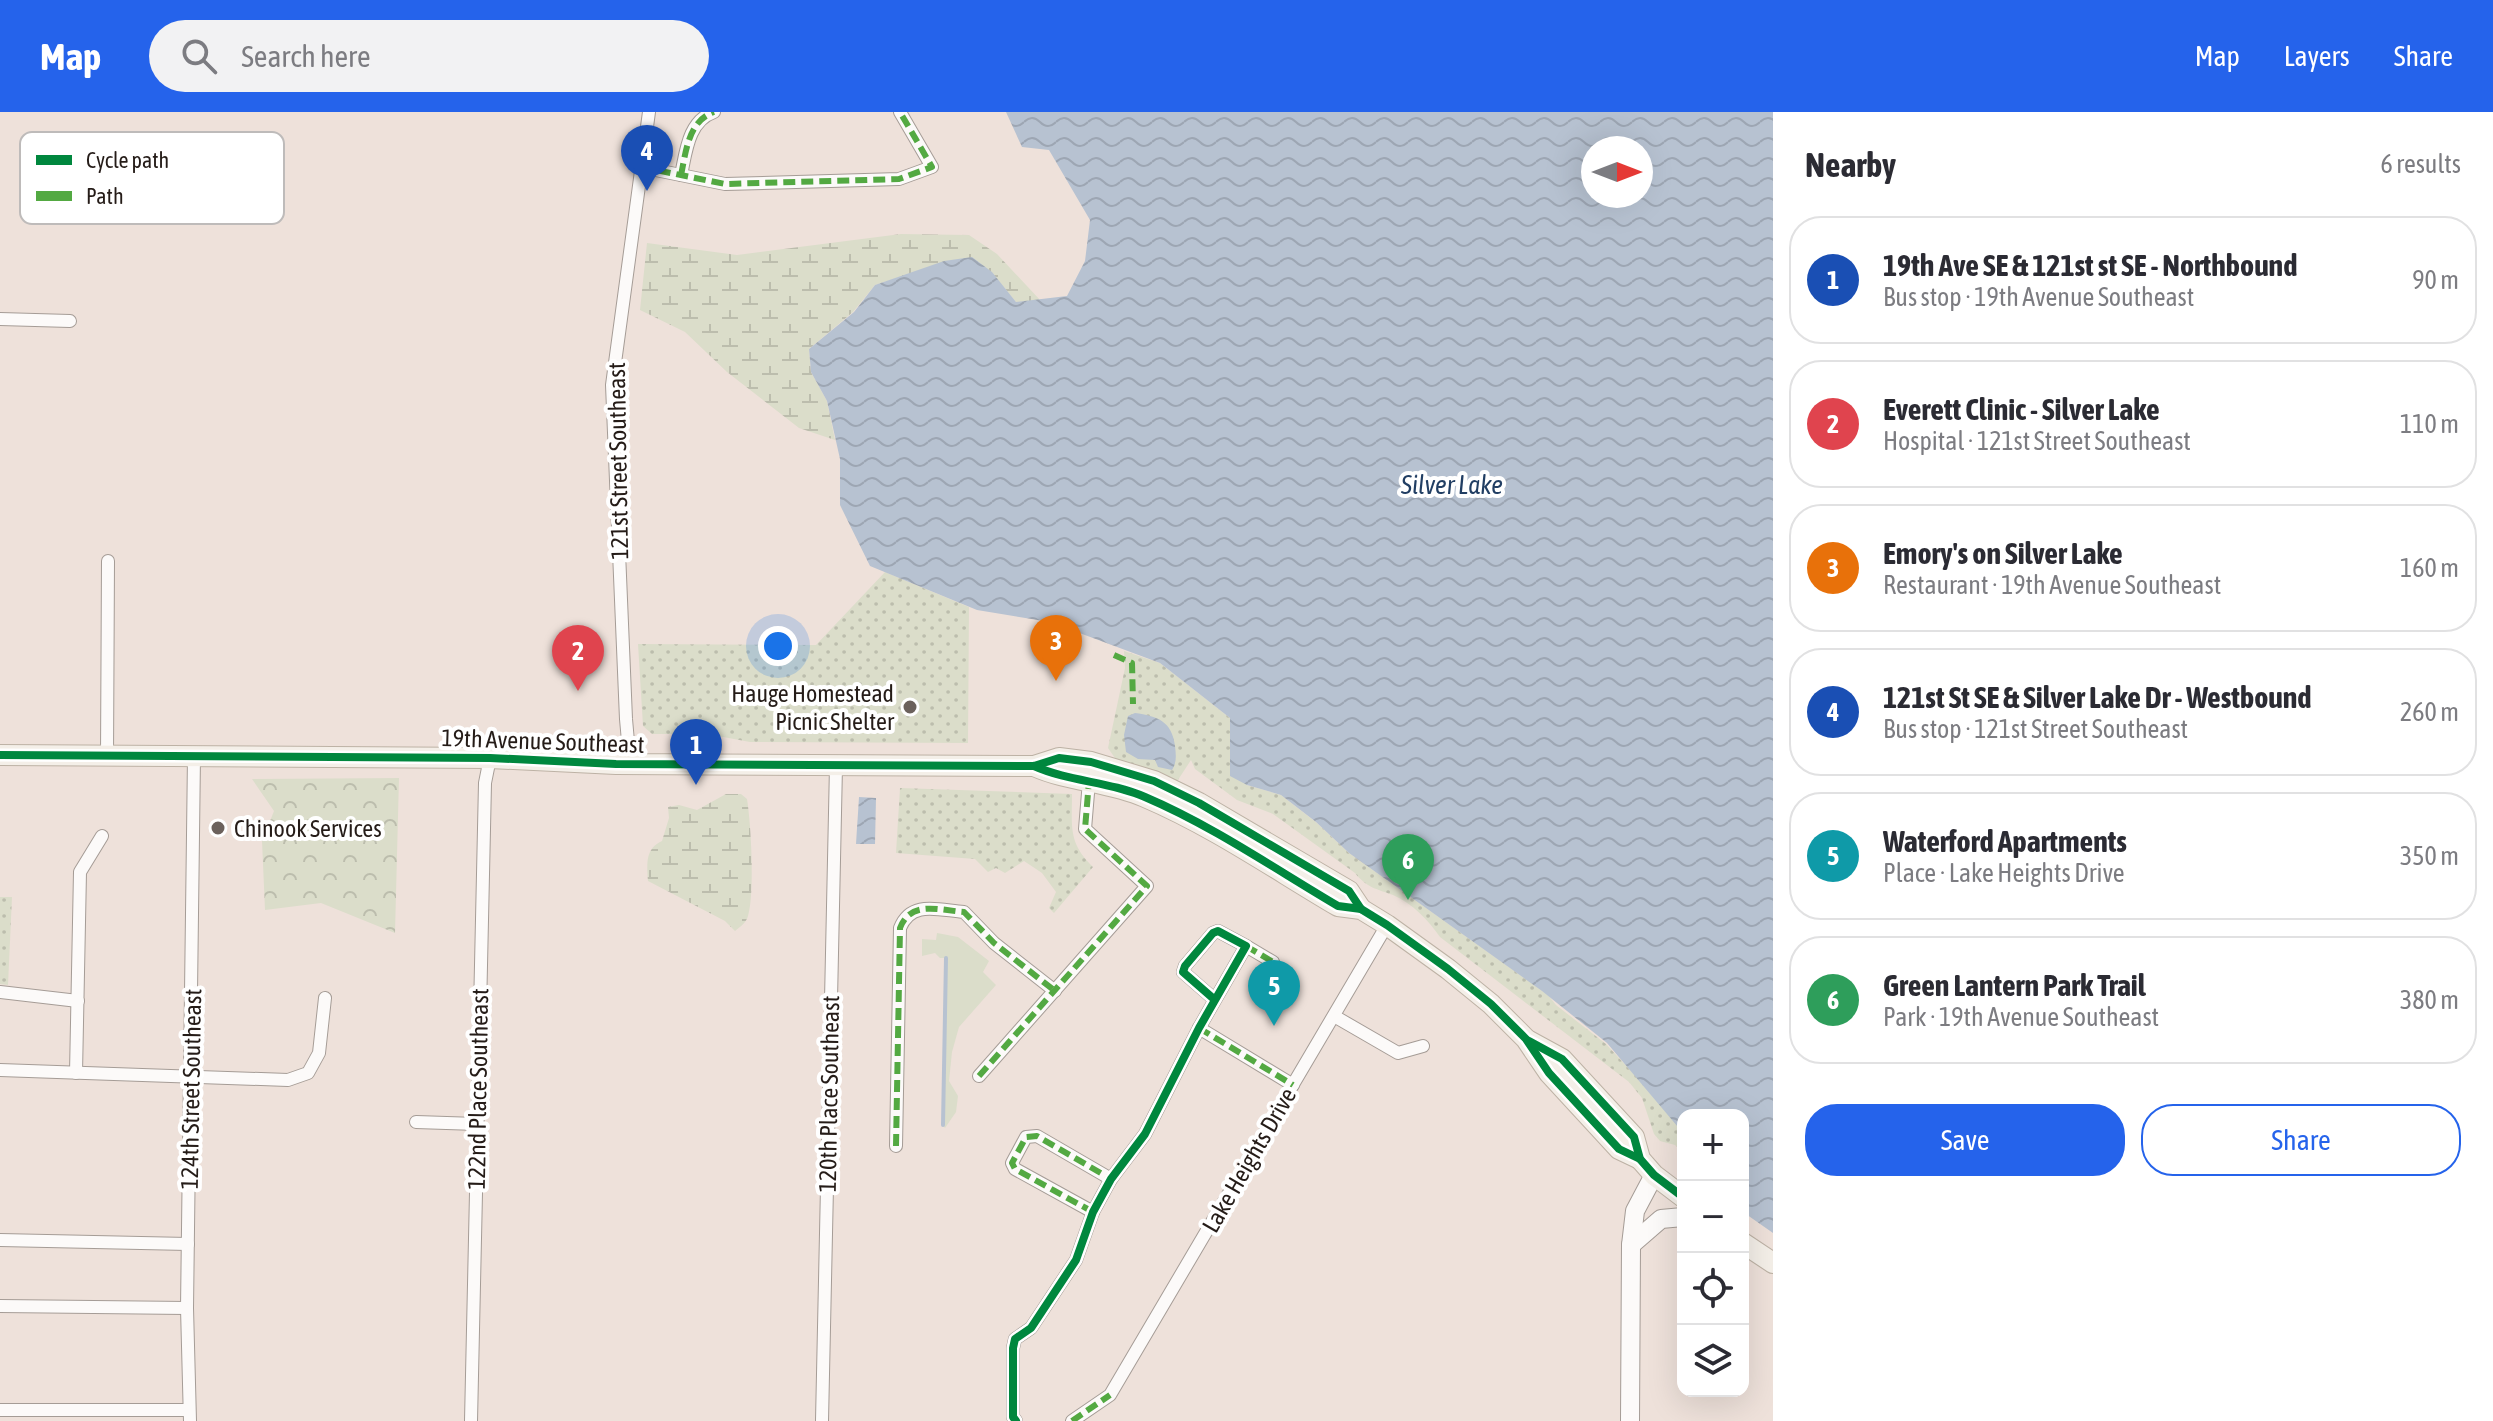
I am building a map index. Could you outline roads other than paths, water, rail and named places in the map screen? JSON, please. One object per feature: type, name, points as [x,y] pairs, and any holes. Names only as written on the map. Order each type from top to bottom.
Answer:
[{"type":"main road","name":"19th Avenue Southeast","points":[[0,755],[490,758],[630,764],[836,766],[1034,766],[1059,758],[1091,762],[1154,781],[1199,803],[1349,891],[1361,909]]},
{"type":"main road","name":"19th Avenue Southeast","points":[[1034,766],[1059,777],[1089,781],[1142,795],[1175,810],[1338,906],[1361,909],[1387,925],[1491,1004],[1526,1039],[1549,1073],[1619,1149],[1640,1159],[1654,1175],[1677,1192]]},
{"type":"main road","points":[[1749,1247],[1773,1263]]},
{"type":"street","name":"121st Street Southeast","points":[[630,764],[612,385],[649,112]]},
{"type":"street","points":[[681,175],[689,139],[697,124],[714,112]]},
{"type":"street","points":[[641,167],[725,184],[899,179],[932,167],[900,112]]},
{"type":"street","points":[[0,319],[70,321]]},
{"type":"street","points":[[107,756],[108,561]]},
{"type":"street","name":"124th Street Southeast","points":[[190,1416],[187,1308],[194,756]]},
{"type":"street","name":"122nd Place Southeast","points":[[471,1421],[485,783],[490,758]]},
{"type":"street","name":"120th Place Southeast","points":[[822,1421],[836,766]]},
{"type":"street","points":[[979,1076],[1147,886],[1085,829],[1089,781]]},
{"type":"street","points":[[76,1073],[80,872],[102,836]]},
{"type":"street","points":[[896,1146],[900,928],[904,917],[914,909],[964,912],[994,943],[1055,991]]},
{"type":"street","name":"Lake Heights Drive","points":[[1072,1421],[1110,1395],[1387,925]]},
{"type":"street","points":[[1215,1000],[1183,972],[1213,933],[1222,932],[1273,962]]},
{"type":"street","points":[[1016,1421],[1013,1417],[1015,1339],[1031,1328],[1076,1260],[1093,1212],[1111,1179],[1145,1134],[1199,1028],[1246,946]]},
{"type":"street","points":[[0,992],[78,1001]]},
{"type":"street","points":[[0,1070],[288,1080],[308,1073],[319,1053],[325,998]]},
{"type":"street","points":[[1334,1016],[1398,1053],[1423,1046]]},
{"type":"street","points":[[1199,1028],[1293,1085]]},
{"type":"street","points":[[416,1122],[477,1124]]},
{"type":"street","points":[[1093,1212],[1015,1169],[1012,1163],[1014,1156],[1026,1137],[1037,1136],[1111,1179]]},
{"type":"street","points":[[1630,1421],[1631,1245],[1635,1211],[1654,1175]]},
{"type":"street","points":[[1631,1245],[1661,1219],[1677,1218]]},
{"type":"street","points":[[0,1240],[188,1244]]},
{"type":"street","points":[[0,1306],[187,1308]]},
{"type":"street","points":[[0,1410],[190,1416]]},
{"type":"water","name":"Silver Lake","points":[[1006,112],[1773,112],[1773,1233],[1749,1216],[1749,1109],[1677,1109],[1677,1126],[1607,1043],[1542,991],[1349,853],[1281,795],[1247,785],[1230,776],[1230,718],[1160,663],[1050,622],[977,610],[870,566],[840,505],[840,459],[827,401],[811,372],[809,349],[854,312],[875,285],[944,261],[972,257],[992,272],[1016,302],[1067,296],[1085,261],[1090,220],[1049,150],[1022,147]]},
{"type":"water","points":[[1135,713],[1157,718],[1171,731],[1176,755],[1172,770],[1158,767],[1155,760],[1138,759],[1126,752],[1124,735],[1128,716]]},
{"type":"water","points":[[859,797],[876,798],[875,844],[856,844]]},
{"type":"waterway","points":[[943,1125],[946,958]]},
{"type":"place","name":"121st St SE & Silver Lake Dr - Westbound","points":[[647,191]]},
{"type":"place","name":"Emory's on Silver Lake","points":[[1056,681]]},
{"type":"place","name":"Everett Clinic - Silver Lake","points":[[578,691]]},
{"type":"place","name":"Hauge Homestead Picnic Shelter","points":[[910,707]]},
{"type":"place","name":"19th Ave SE & 121st st SE - Northbound","points":[[696,785]]},
{"type":"place","name":"Chinook Services","points":[[218,828]]},
{"type":"place","name":"Green Lantern Park Trail","points":[[1408,900]]},
{"type":"place","name":"Waterford Apartments","points":[[1274,1026]]}]
